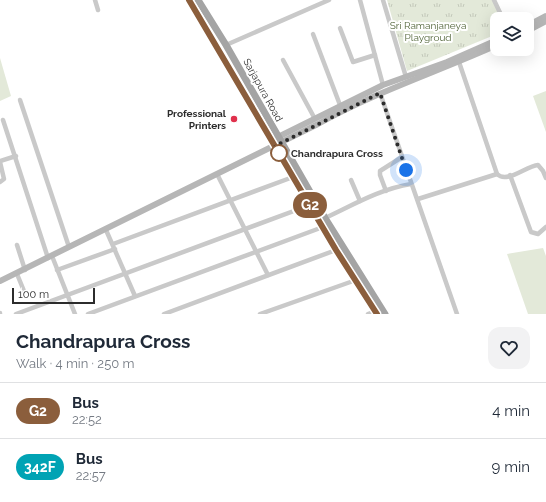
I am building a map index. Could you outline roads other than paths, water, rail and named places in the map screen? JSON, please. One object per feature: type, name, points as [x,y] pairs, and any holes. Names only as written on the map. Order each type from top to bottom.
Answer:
[{"type":"main road","name":"Sarjapura Road","points":[[189,0],[325,218],[380,312]]},
{"type":"main road","name":"Sarjapura Road","points":[[198,0],[226,45],[293,177],[336,250],[380,312]]},
{"type":"main road","points":[[534,22],[546,16]]},
{"type":"main road","points":[[534,27],[546,21]]},
{"type":"main road","points":[[0,281],[17,274],[217,174],[340,105],[383,85],[490,43]]},
{"type":"main road","points":[[276,141],[380,93],[490,49]]},
{"type":"street","points":[[95,0],[98,10]]},
{"type":"street","points":[[226,45],[330,0]]},
{"type":"street","points":[[360,0],[383,85]]},
{"type":"street","points":[[383,0],[406,77]]},
{"type":"street","points":[[494,0],[500,12]]},
{"type":"street","points":[[340,28],[353,62],[375,55]]},
{"type":"street","points":[[313,34],[340,105]]},
{"type":"street","points":[[283,60],[315,119]]},
{"type":"street","points":[[459,62],[498,174],[503,177],[538,165],[544,171],[546,178]]},
{"type":"street","points":[[380,93],[410,184],[418,199],[457,314]]},
{"type":"street","points":[[20,100],[70,247]]},
{"type":"street","points":[[3,120],[50,257],[75,314]]},
{"type":"street","points":[[0,182],[4,179],[0,161],[16,156]]},
{"type":"street","points":[[386,191],[380,171],[402,157]]},
{"type":"street","points":[[217,174],[268,276]]},
{"type":"street","points":[[418,199],[498,174]]},
{"type":"street","points":[[510,175],[531,232],[538,234],[546,227]]},
{"type":"street","points":[[57,270],[114,246],[293,177]]},
{"type":"street","points":[[351,180],[360,201]]},
{"type":"street","points":[[325,218],[360,201],[410,184]]},
{"type":"street","points":[[16,314],[67,296],[125,272],[310,205]]},
{"type":"street","points":[[88,314],[323,227]]},
{"type":"street","points":[[106,230],[135,296]]},
{"type":"street","points":[[17,245],[25,270]]},
{"type":"street","points":[[164,314],[336,250]]},
{"type":"street","points":[[17,274],[24,291]]},
{"type":"street","points":[[260,314],[356,280]]},
{"type":"street","points":[[368,314],[380,312]]},
{"type":"place","name":"Professional Printers","points":[[234,119]]},
{"type":"place","name":"Chandrapura Cross","points":[[279,153]]},
{"type":"park label","name":"Sri Ramanjaneya Playgroud","points":[[428,30]]}]
